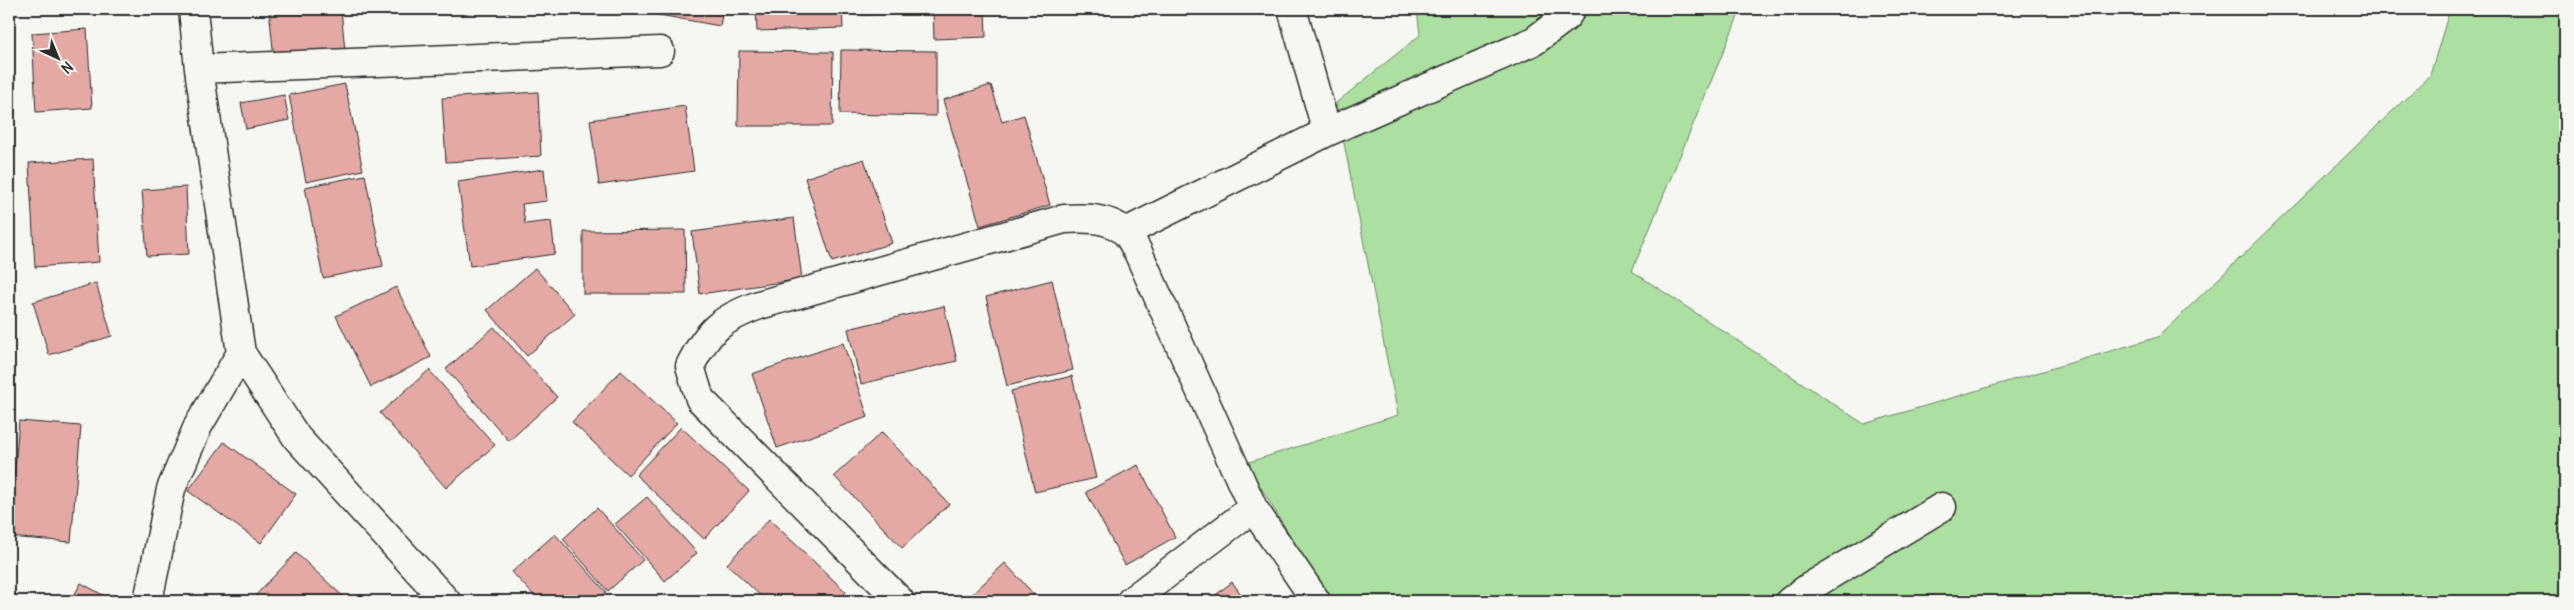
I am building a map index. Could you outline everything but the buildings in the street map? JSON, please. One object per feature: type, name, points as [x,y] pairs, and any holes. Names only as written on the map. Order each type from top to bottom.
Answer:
[{"type":"street","points":[[192,9],[199,70],[241,354],[297,438],[446,601]]},
{"type":"street","points":[[1292,9],[1327,132]]},
{"type":"street","points":[[1126,232],[1327,132],[1534,41],[1566,16],[1571,9]]},
{"type":"street","points":[[199,70],[660,51]]},
{"type":"street","points":[[900,601],[700,399],[690,366],[704,340],[733,314],[758,305],[1064,219],[1090,218],[1112,224],[1126,232],[1138,252],[1253,508],[1316,601]]},
{"type":"street","points":[[148,601],[171,489],[198,426],[241,354]]},
{"type":"street","points":[[1790,601],[1808,588],[1942,507]]},
{"type":"street","points":[[1131,601],[1253,508]]},
{"type":"green space","points":[[1417,9],[1747,9],[1739,14],[1632,271],[1864,424],[2158,337],[2430,75],[2450,9],[2565,9],[2565,601],[1330,601],[1246,463],[1398,415],[1336,103],[1420,35]]}]
